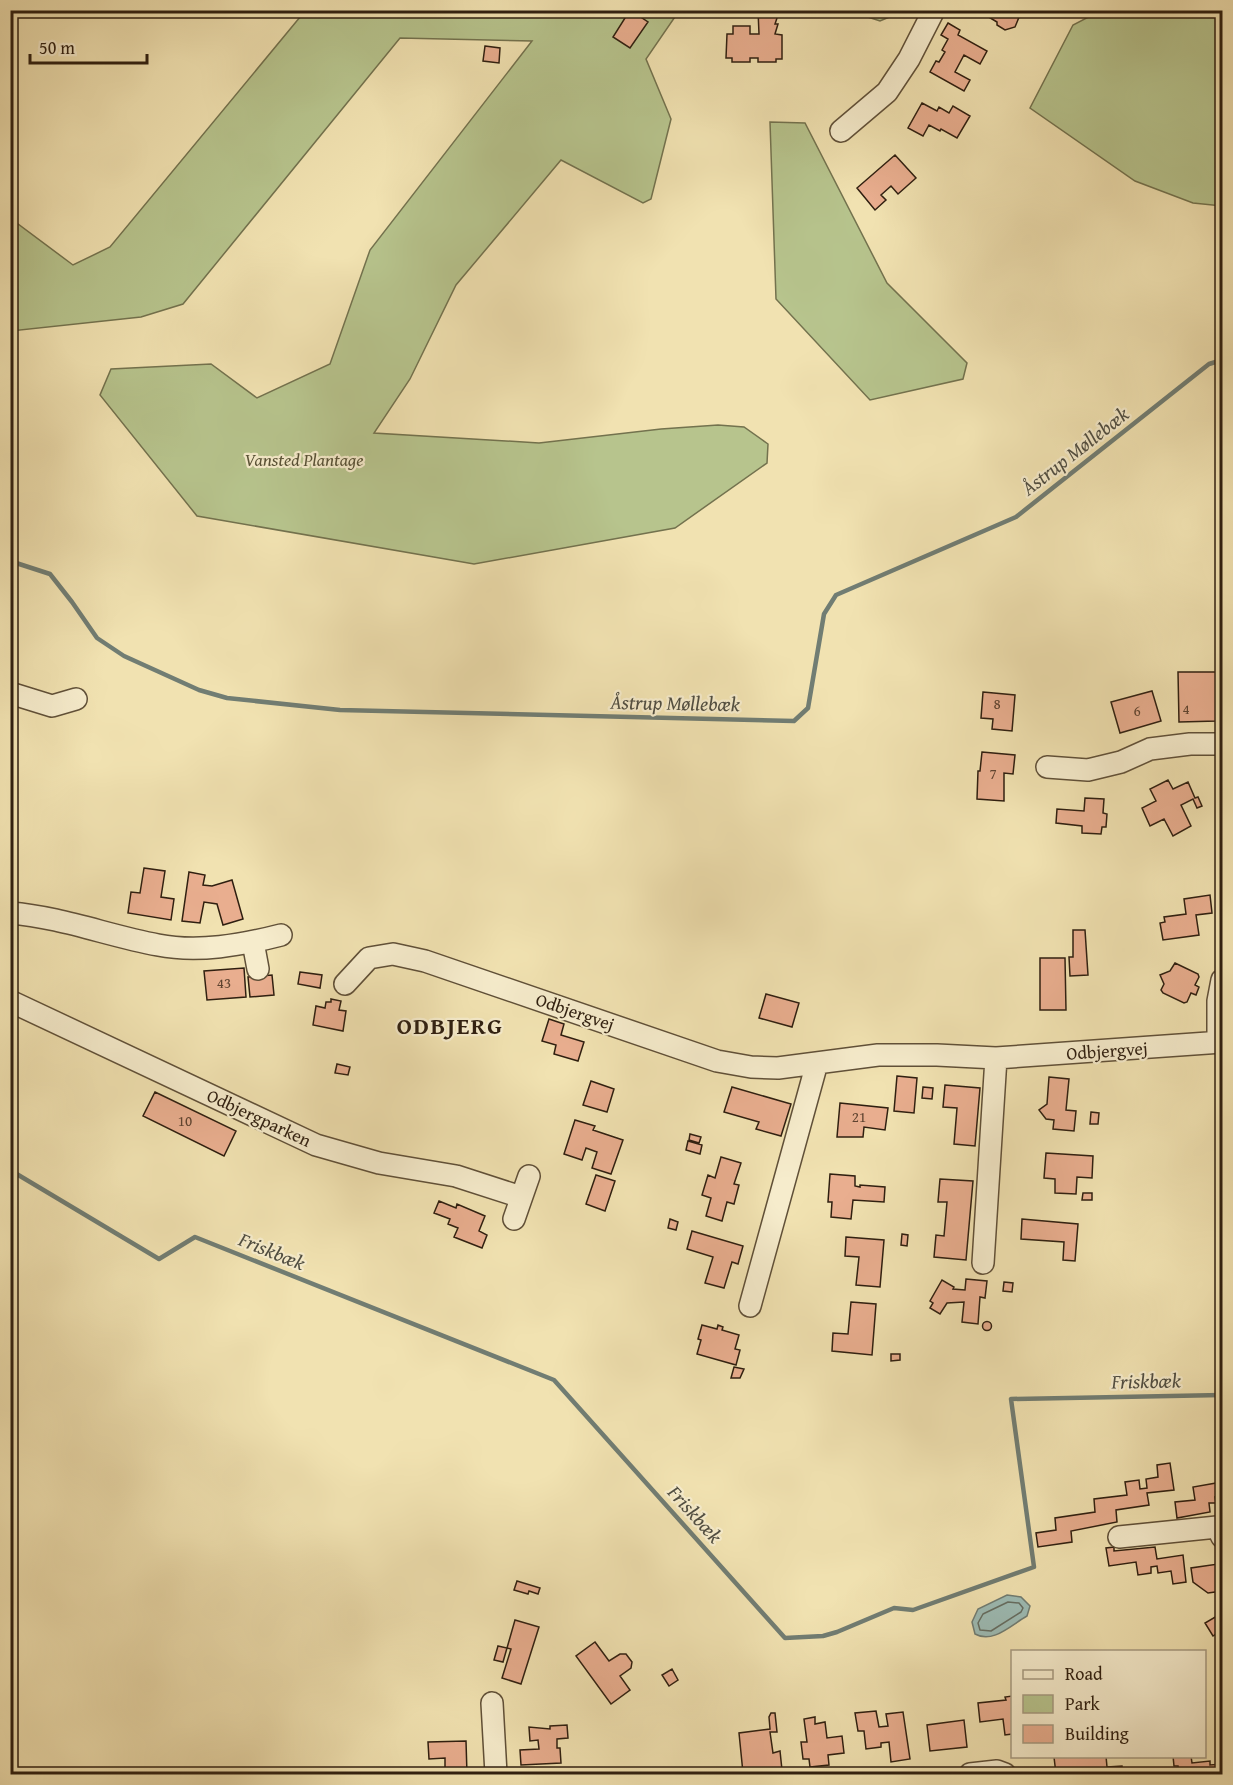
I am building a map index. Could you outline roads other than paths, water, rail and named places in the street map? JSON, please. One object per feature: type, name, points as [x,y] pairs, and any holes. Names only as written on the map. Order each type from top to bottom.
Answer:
[{"type":"street","points":[[841,131],[887,92],[909,59],[934,10]]},
{"type":"street","points":[[10,693],[52,706],[76,699]]},
{"type":"street","points":[[1047,766],[1088,770],[1121,762],[1150,749],[1190,744],[1222,744]]},
{"type":"street","points":[[10,913],[44,917],[160,946],[202,948],[253,942],[281,935]]},
{"type":"street","points":[[253,942],[258,969]]},
{"type":"street","name":"Odbjergvej","points":[[345,984],[369,958],[393,954],[425,961],[717,1061],[751,1067],[778,1068],[878,1055],[937,1055],[996,1059],[1220,1042],[1218,1000],[1222,980]]},
{"type":"street","name":"Odbjergparken","points":[[10,1001],[316,1145],[379,1163],[456,1176],[522,1197]]},
{"type":"street","points":[[983,1263],[996,1059]]},
{"type":"street","points":[[750,1305],[817,1064]]},
{"type":"street","points":[[514,1219],[529,1176]]},
{"type":"street","points":[[1119,1537],[1221,1530]]},
{"type":"street","points":[[492,1703],[496,1774]]},
{"type":"street","points":[[970,1774],[997,1771],[1005,1774]]},
{"type":"water","points":[[1007,1595],[1021,1597],[1030,1606],[1027,1616],[995,1635],[988,1637],[975,1634],[972,1622],[978,1609]]},
{"type":"waterway","name":"Åstrup Møllebæk","points":[[10,561],[50,574],[97,638],[124,656],[199,690],[227,698],[340,710],[794,721],[808,708],[824,614],[836,595],[1016,517],[1209,364],[1222,360]]},
{"type":"waterway","name":"Friskbæk","points":[[10,1170],[159,1259],[195,1237],[554,1380],[785,1638],[823,1636],[894,1608],[913,1610],[1034,1567],[1011,1399],[1222,1395]]},
{"type":"district","name":"ODBJERG","points":[[450,1026]]},
{"type":"park label","name":"Vansted Plantage","points":[[304,460]]}]
